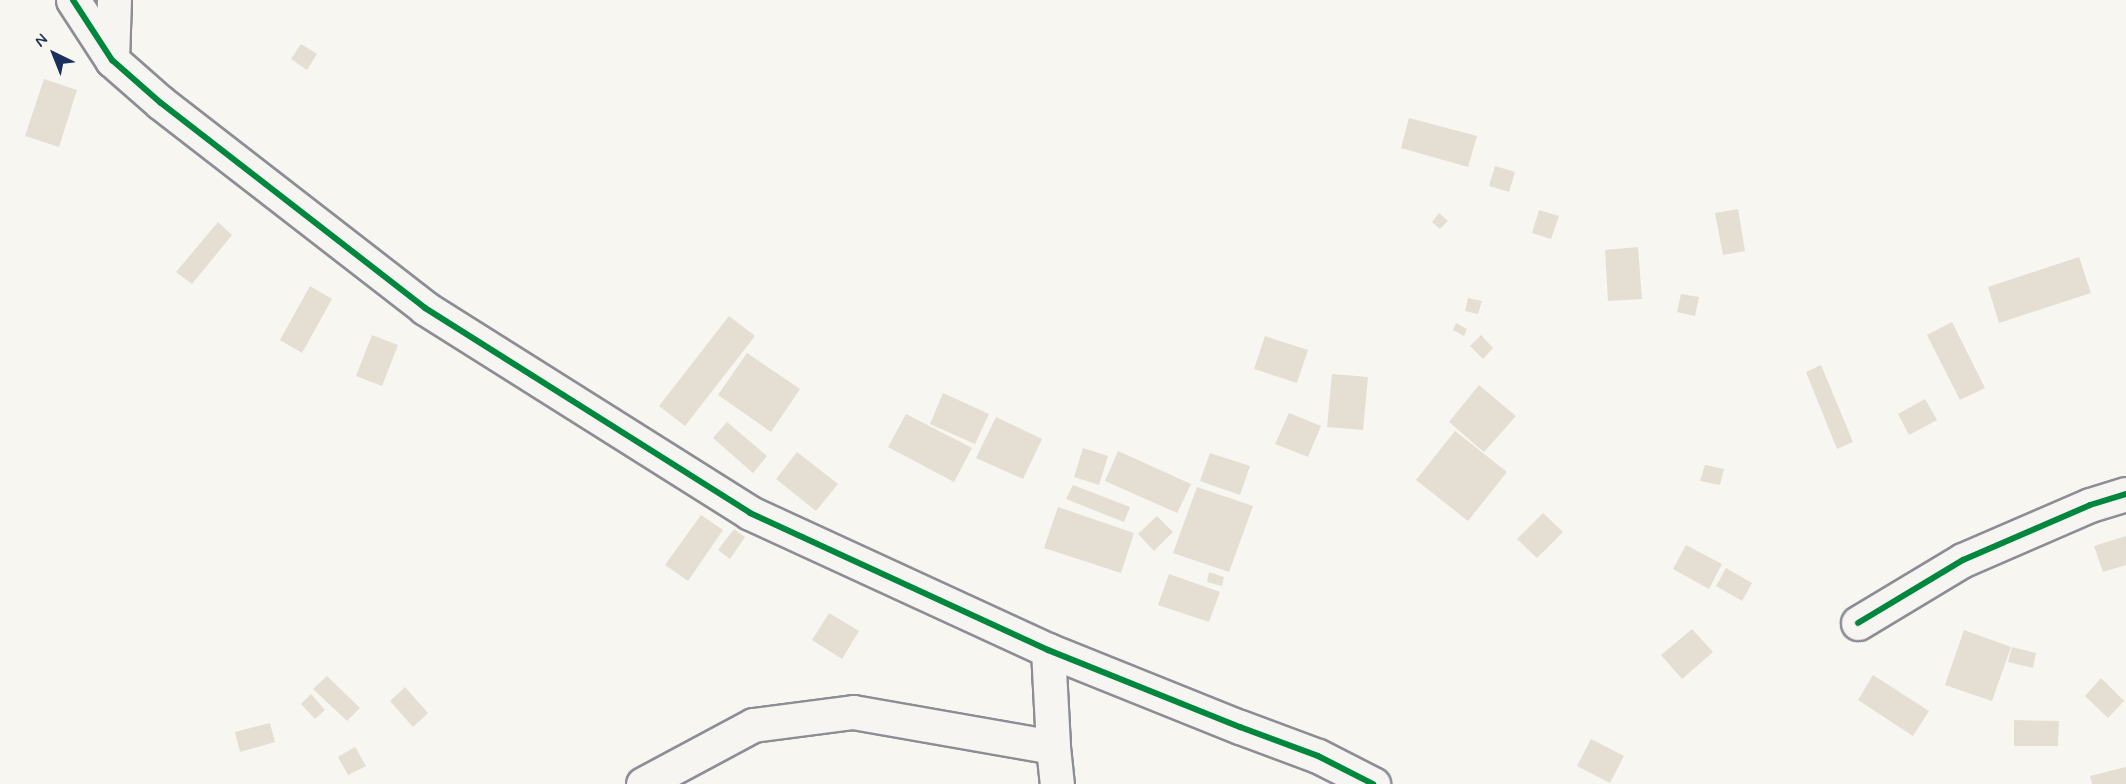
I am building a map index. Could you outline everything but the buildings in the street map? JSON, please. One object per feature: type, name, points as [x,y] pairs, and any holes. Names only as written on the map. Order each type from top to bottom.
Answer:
[{"type":"street","points":[[73,0],[112,60],[161,103],[425,308],[740,506],[1048,650],[1240,728],[1318,756],[1373,784]]},
{"type":"street","points":[[112,60],[114,0]]},
{"type":"street","points":[[1858,623],[1963,560],[2090,506],[2126,494]]},
{"type":"street","points":[[1048,650],[1057,784]]},
{"type":"street","points":[[643,784],[753,725],[853,712],[1053,747]]},
{"type":"cycle path","points":[[73,0],[112,60],[161,103],[425,308],[750,513],[1048,650],[1318,756],[1373,784]]},
{"type":"cycle path","points":[[1858,623],[1963,560],[2090,505],[2126,494]]}]
